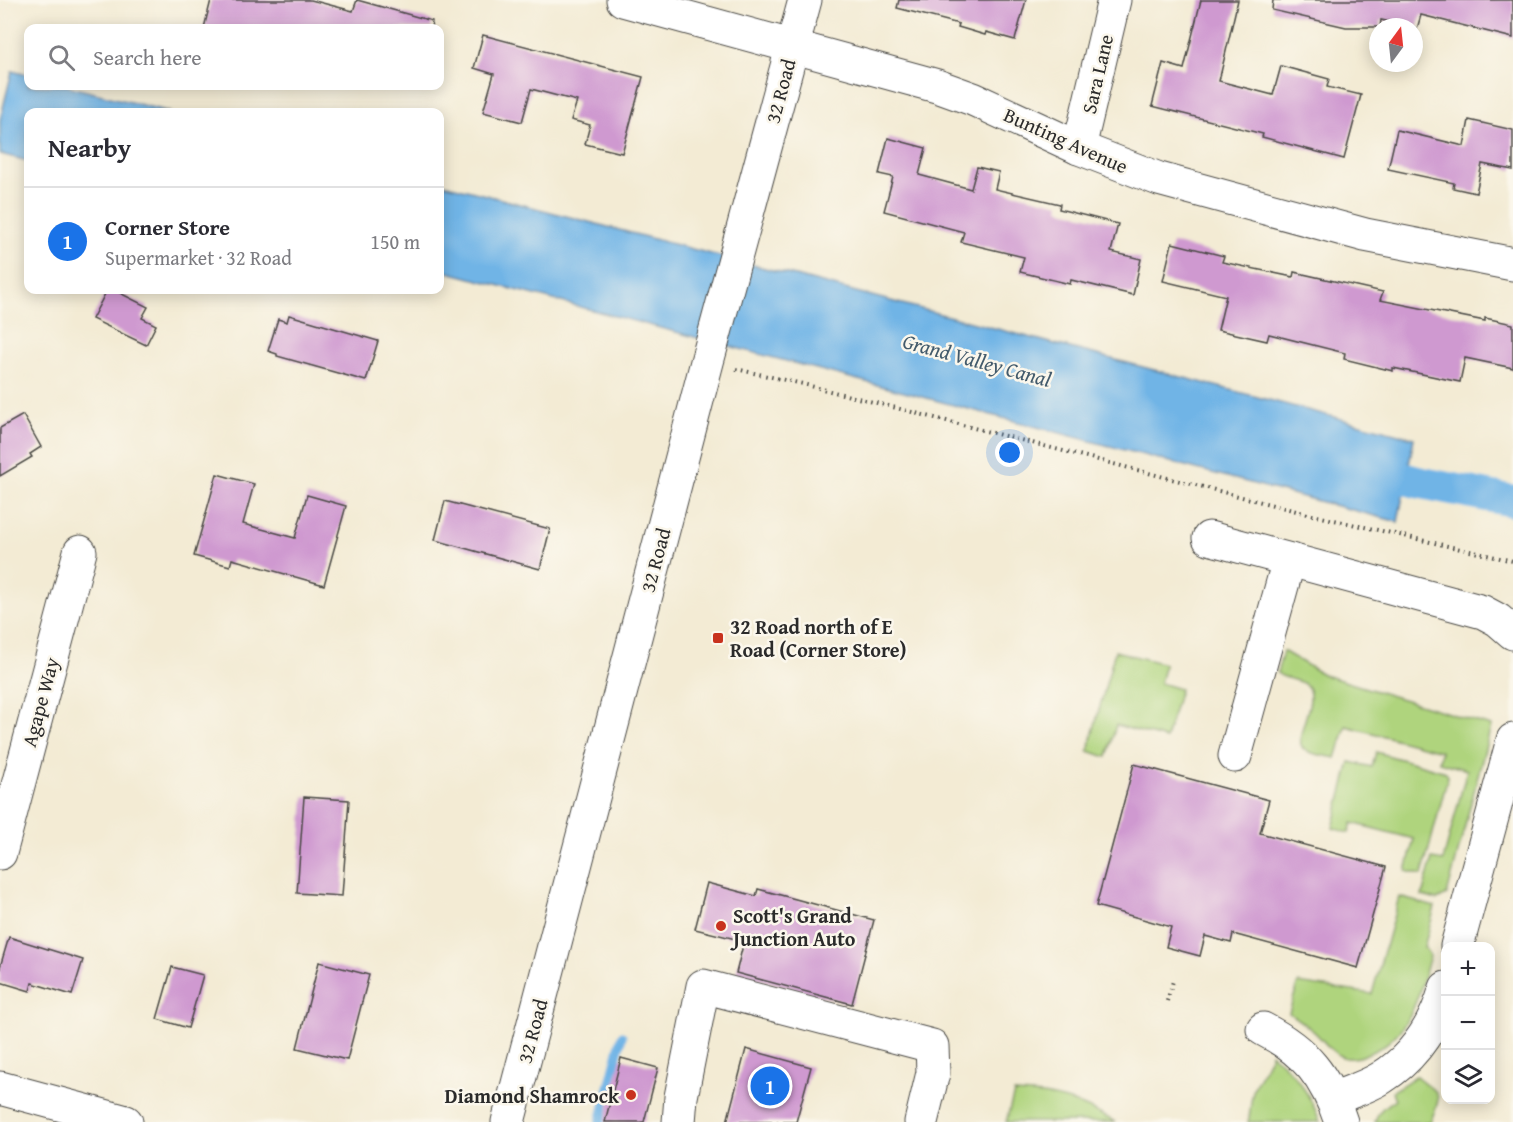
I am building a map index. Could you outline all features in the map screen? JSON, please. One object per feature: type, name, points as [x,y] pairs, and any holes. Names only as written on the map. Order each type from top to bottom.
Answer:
[{"type":"street","name":"Bunting Avenue","points":[[623,0],[937,86],[973,99],[1079,148],[1159,179],[1365,235],[1513,264]]},
{"type":"street","name":"32 Road","points":[[508,1122],[709,351],[805,0]]},
{"type":"street","name":"Sara Lane","points":[[1079,148],[1114,0]]},
{"type":"street","points":[[1209,538],[1483,612],[1498,620],[1513,633]]},
{"type":"street","name":"Agape Way","points":[[0,853],[80,552]]},
{"type":"street","points":[[1235,756],[1289,560]]},
{"type":"street","points":[[1458,942],[1513,741]]},
{"type":"street","points":[[679,1122],[681,1096],[703,986],[932,1046],[933,1072],[921,1122]]},
{"type":"street","points":[[1263,1029],[1286,1041],[1304,1058],[1320,1077],[1337,1110],[1408,1057],[1429,1029],[1440,1009],[1444,996]]},
{"type":"street","points":[[0,1088],[126,1122]]},
{"type":"path","points":[[770,377],[1318,516],[1513,561]]},
{"type":"path","points":[[1167,1001],[1173,981]]},
{"type":"green space","points":[[1115,651],[1165,664],[1160,683],[1180,689],[1166,739],[1116,725],[1107,757],[1088,751]]},
{"type":"green space","points":[[1283,651],[1324,675],[1491,726],[1447,895],[1437,900],[1422,896],[1432,859],[1443,861],[1467,770],[1439,762],[1441,751],[1346,726],[1336,758],[1305,750],[1301,745],[1301,738],[1310,692],[1303,683],[1277,673]]},
{"type":"green space","points":[[1376,752],[1446,772],[1448,776],[1422,875],[1406,871],[1414,839],[1352,823],[1349,833],[1333,828],[1350,762],[1372,767]]},
{"type":"green space","points":[[1399,897],[1435,907],[1424,947],[1430,956],[1421,987],[1410,1015],[1392,1039],[1380,1048],[1356,1058],[1342,1057],[1289,1013],[1298,983],[1372,994]]},
{"type":"green space","points":[[1271,1053],[1301,1084],[1320,1122],[1248,1122],[1254,1088]]},
{"type":"green space","points":[[1416,1076],[1437,1095],[1437,1105],[1430,1122],[1375,1122],[1380,1111],[1395,1099],[1392,1092]]},
{"type":"green space","points":[[1014,1093],[1043,1095],[1066,1100],[1115,1122],[1006,1122]]},
{"type":"water","points":[[12,71],[24,74],[24,90],[83,90],[154,108],[24,108],[24,160],[0,154],[0,120]]},
{"type":"water","points":[[444,184],[1414,438],[1398,522],[444,271]]},
{"type":"building","points":[[211,0],[311,0],[353,11],[357,0],[432,21],[432,24],[205,24]]},
{"type":"building","points":[[899,0],[1026,0],[1015,40],[986,32],[985,35],[958,27],[959,24],[897,8]]},
{"type":"building","points":[[1201,0],[1238,0],[1219,81],[1273,95],[1281,66],[1329,79],[1327,87],[1361,95],[1344,159],[1262,137],[1263,134],[1152,106],[1163,63],[1184,69]]},
{"type":"building","points":[[1273,0],[1513,0],[1513,38],[1421,15],[1420,18],[1369,18],[1369,27],[1346,27],[1272,10]]},
{"type":"building","points":[[483,35],[643,77],[622,153],[585,144],[590,125],[571,120],[577,101],[531,89],[522,122],[483,112],[494,74],[474,68]]},
{"type":"building","points":[[1469,120],[1513,130],[1513,170],[1482,164],[1476,193],[1453,188],[1454,183],[1388,169],[1397,130],[1464,146]]},
{"type":"building","points":[[888,138],[926,148],[919,175],[971,189],[977,167],[999,172],[995,189],[1060,204],[1059,209],[1118,224],[1111,252],[1141,259],[1133,295],[1071,280],[1070,284],[1020,272],[1024,257],[961,242],[964,232],[884,211],[893,177],[879,174]]},
{"type":"building","points":[[1172,243],[1224,256],[1222,262],[1293,277],[1294,272],[1383,292],[1380,300],[1485,321],[1485,318],[1513,324],[1513,368],[1465,358],[1460,382],[1393,368],[1393,371],[1344,359],[1345,353],[1269,334],[1267,341],[1218,330],[1226,296],[1163,281]]},
{"type":"building","points":[[105,294],[122,294],[148,307],[142,318],[156,325],[146,345],[92,319]]},
{"type":"building","points":[[289,315],[378,341],[366,381],[277,356],[268,351],[278,319],[287,322]]},
{"type":"building","points":[[23,415],[41,447],[30,454],[32,457],[0,476],[0,428]]},
{"type":"building","points":[[217,474],[254,484],[243,524],[295,538],[307,495],[346,506],[324,585],[232,559],[230,566],[194,556]]},
{"type":"building","points":[[445,501],[550,529],[540,569],[435,540]]},
{"type":"building","points":[[1134,764],[1269,800],[1260,833],[1386,867],[1358,968],[1233,934],[1231,943],[1205,936],[1200,956],[1166,947],[1171,927],[1096,906]]},
{"type":"building","points":[[304,797],[349,800],[342,896],[297,893]]},
{"type":"building","points":[[707,883],[756,896],[758,889],[874,920],[852,1004],[736,973],[744,941],[695,929]]},
{"type":"building","points":[[9,937],[83,960],[72,995],[32,983],[30,991],[0,982],[0,967]]},
{"type":"building","points":[[319,962],[369,975],[347,1060],[297,1048]]},
{"type":"building","points":[[172,967],[203,975],[188,1028],[157,1019]]},
{"type":"building","points":[[746,1049],[811,1067],[796,1122],[727,1122]]},
{"type":"building","name":"Diamond Shamrock","points":[[621,1058],[658,1068],[644,1122],[605,1122]]},
{"type":"waterway","name":"Grand Valley Canal","points":[[1365,468],[1417,482],[1513,501]]},
{"type":"waterway","points":[[600,1122],[622,1036]]},
{"type":"place","name":"32 Road north of E Road (Corner Store)","points":[[718,638]]},
{"type":"place","name":"Scott's Grand Junction Auto","points":[[721,926]]},
{"type":"place","name":"Corner Store","points":[[770,1086]]},
{"type":"place","name":"Diamond Shamrock","points":[[631,1095]]}]
